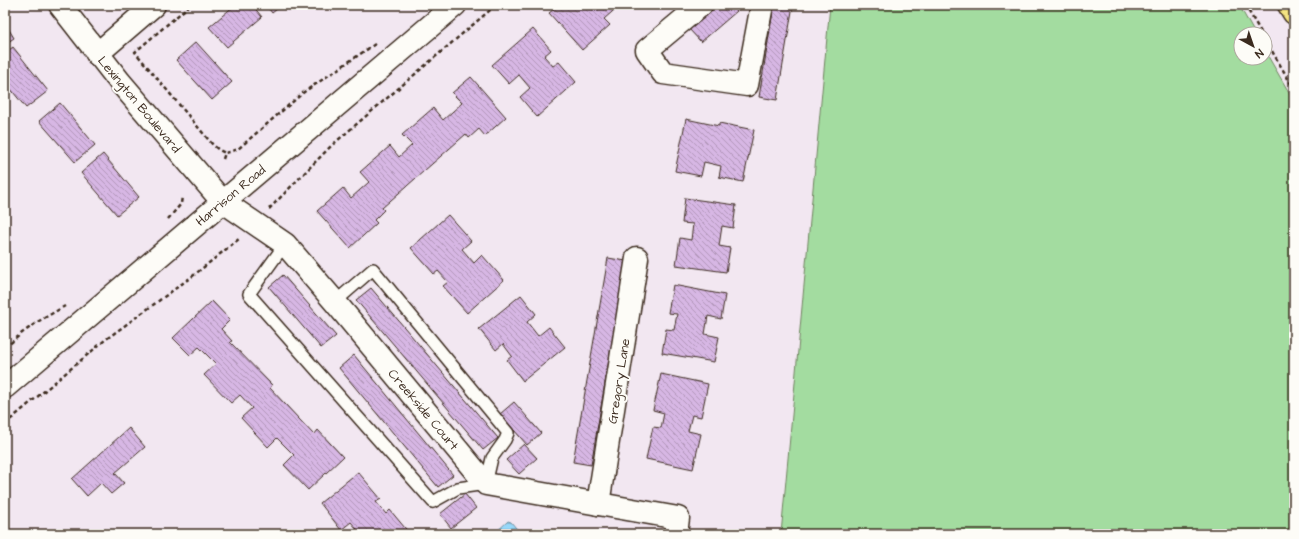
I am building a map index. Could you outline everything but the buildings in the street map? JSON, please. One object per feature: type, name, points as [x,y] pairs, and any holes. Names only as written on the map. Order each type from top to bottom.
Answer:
[{"type":"highway","points":[[1289,5],[1294,13]]},
{"type":"street","name":"Lexington Boulevard","points":[[60,5],[97,54],[222,202]]},
{"type":"street","points":[[97,54],[154,5]]},
{"type":"street","name":"Harrison Road","points":[[5,387],[455,5]]},
{"type":"street","points":[[701,5],[647,50],[663,74],[747,85],[762,5]]},
{"type":"street","name":"Creekside Court","points":[[222,202],[284,244],[335,302],[486,484]]},
{"type":"street","name":"Gregory Lane","points":[[598,504],[637,258]]},
{"type":"street","points":[[486,484],[598,504],[677,526]]},
{"type":"lane","points":[[284,244],[249,294],[433,502],[458,488],[486,484],[492,458],[505,440],[508,433],[383,281],[373,269],[335,302]]},
{"type":"path","points":[[190,5],[135,52],[213,145],[225,153],[238,149],[304,92],[379,41]]},
{"type":"path","points":[[1245,5],[1257,26]]},
{"type":"path","points":[[1273,54],[1294,89]]},
{"type":"path","points":[[223,159],[225,153]]},
{"type":"path","points":[[167,221],[181,204],[182,196]]},
{"type":"path","points":[[5,348],[39,321],[66,306]]},
{"type":"path","points":[[5,343],[9,345]]},
{"type":"green space","points":[[830,5],[1239,5],[1251,26],[1233,26],[1233,66],[1273,66],[1273,65],[1294,101],[1294,534],[781,534]]},
{"type":"water","points":[[508,521],[511,522],[521,534],[494,534]]}]
